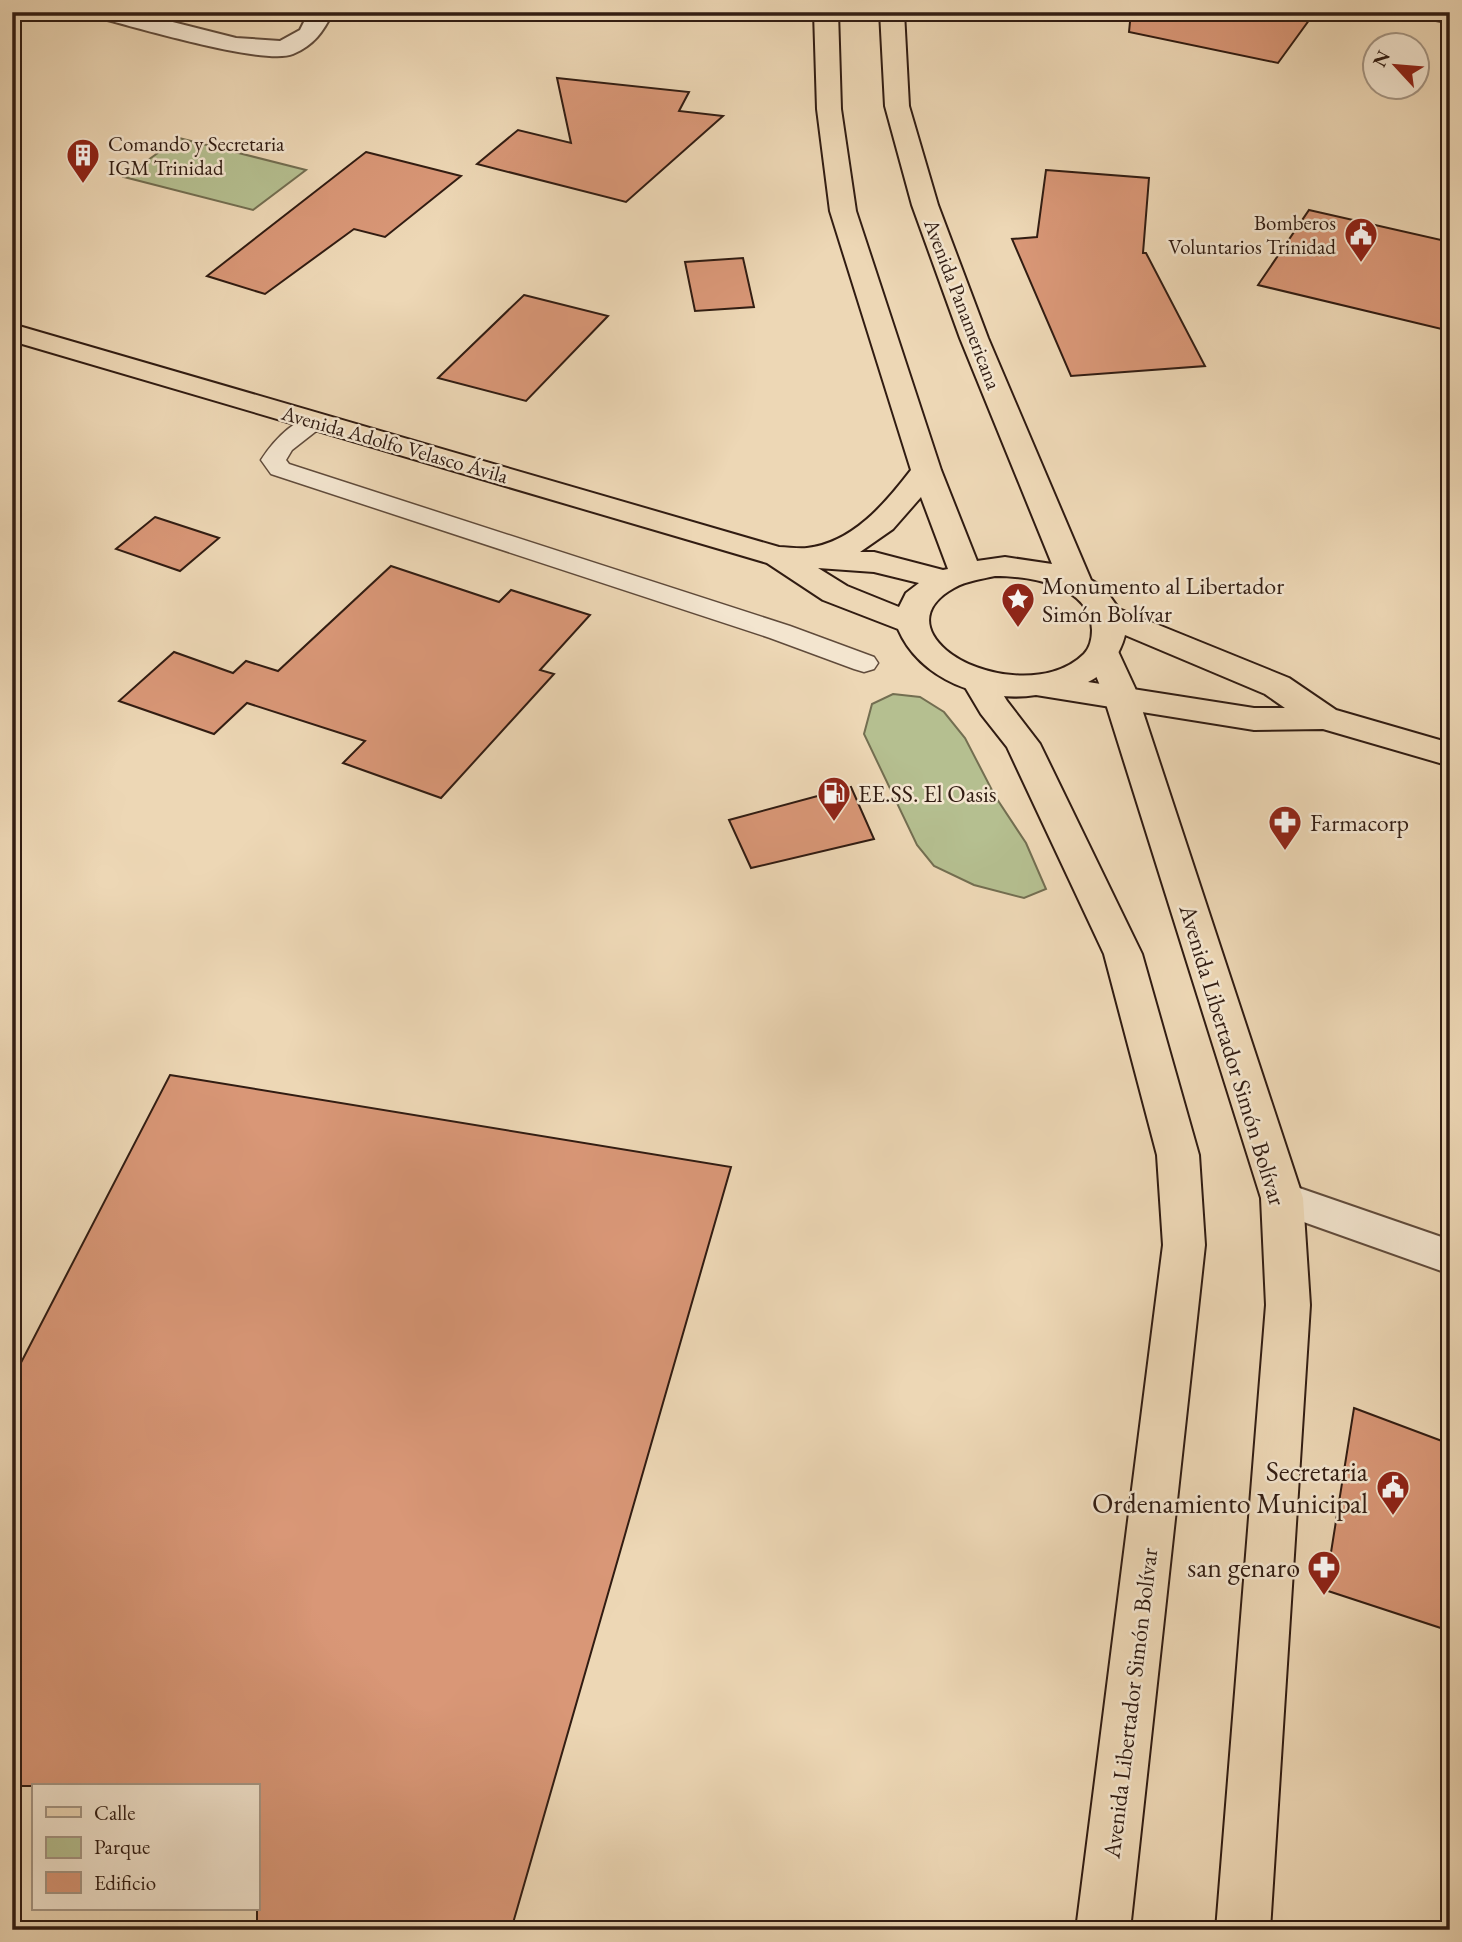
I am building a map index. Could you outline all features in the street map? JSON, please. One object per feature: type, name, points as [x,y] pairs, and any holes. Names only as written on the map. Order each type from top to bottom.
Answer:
[{"type":"main road","points":[[826,12],[830,108],[843,211],[926,470],[953,575]]},
{"type":"main road","name":"Avenida Panamericana","points":[[892,12],[897,106],[925,205],[974,338],[1077,584]]},
{"type":"main road","name":"Avenida Adolfo Velasco Ávila","points":[[12,331],[777,556],[874,562],[953,575]]},
{"type":"main road","points":[[777,556],[825,554],[866,536],[897,509],[926,470]]},
{"type":"main road","name":"Avenida Adolfo Velasco Ávila","points":[[777,556],[835,593],[911,623]]},
{"type":"main road","points":[[994,566],[1024,566],[1052,573],[1077,584],[1096,599],[1106,635],[1088,668],[1077,674],[1038,685],[1009,687],[979,682],[948,670],[925,653],[912,632],[914,606],[925,592],[953,575],[994,566]]},
{"type":"main road","points":[[1106,635],[1277,686],[1324,718]]},
{"type":"main road","name":"Avenida Libertador Simón Bolívar","points":[[1106,635],[1122,700],[1282,1198],[1288,1306],[1243,1930]]},
{"type":"main road","name":"Avenida Libertador Simón Bolívar","points":[[979,682],[993,706],[1023,744],[1123,954],[1178,1155],[1184,1245],[1103,1930]]},
{"type":"main road","points":[[1038,685],[1254,719],[1324,718],[1450,755]]},
{"type":"street","points":[[104,12],[236,45],[284,50],[310,34],[321,12]]},
{"type":"street","points":[[1430,12],[1450,16]]},
{"type":"street","points":[[1282,1198],[1450,1257]]},
{"type":"lane","points":[[317,421],[283,445],[273,460],[280,469],[780,632],[864,663]]},
{"type":"green space","points":[[179,138],[306,170],[253,210],[124,177]]},
{"type":"green space","points":[[893,694],[920,697],[944,712],[965,738],[995,796],[1026,843],[1046,889],[1024,898],[974,885],[934,866],[917,845],[864,734],[872,704]]},
{"type":"building","points":[[1131,12],[1315,12],[1278,63],[1129,32]]},
{"type":"building","points":[[557,78],[689,92],[679,111],[723,116],[626,202],[477,164],[518,130],[571,143]]},
{"type":"building","points":[[366,152],[461,176],[385,237],[354,229],[265,294],[207,276]]},
{"type":"building","points":[[1046,170],[1149,178],[1143,253],[1146,253],[1205,366],[1071,376],[1012,239],[1037,237]]},
{"type":"building","name":"Bomberos Voluntarios Trinidad","points":[[1309,210],[1450,242],[1450,331],[1258,285]]},
{"type":"building","points":[[743,258],[754,307],[695,311],[685,262]]},
{"type":"building","points":[[524,295],[608,316],[526,401],[438,378]]},
{"type":"building","points":[[155,517],[219,538],[180,571],[116,549]]},
{"type":"building","points":[[391,566],[499,602],[511,590],[590,615],[540,670],[554,674],[441,798],[343,763],[365,741],[247,703],[214,734],[119,701],[174,652],[233,673],[246,661],[278,671]]},
{"type":"building","points":[[851,787],[874,839],[751,868],[729,820]]},
{"type":"building","points":[[170,1075],[731,1167],[511,1930],[257,1930],[259,1784],[12,1786],[12,1380]]},
{"type":"building","name":"Secretaria Ordenamiento Municipal","points":[[1354,1408],[1450,1444],[1450,1631],[1325,1590]]},
{"type":"place","name":"Comando y Secretaria IGM Trinidad","points":[[83,185]]},
{"type":"place","name":"Bomberos Voluntarios Trinidad","points":[[1361,264]]},
{"type":"place","name":"Monumento al Libertador Simón Bolívar","points":[[1018,629]]},
{"type":"place","name":"EE.SS. El Oasis","points":[[834,823]]},
{"type":"place","name":"Farmacorp","points":[[1285,852]]},
{"type":"place","name":"Secretaria Ordenamiento Municipal","points":[[1393,1517]]},
{"type":"place","name":"san genaro","points":[[1324,1597]]}]
